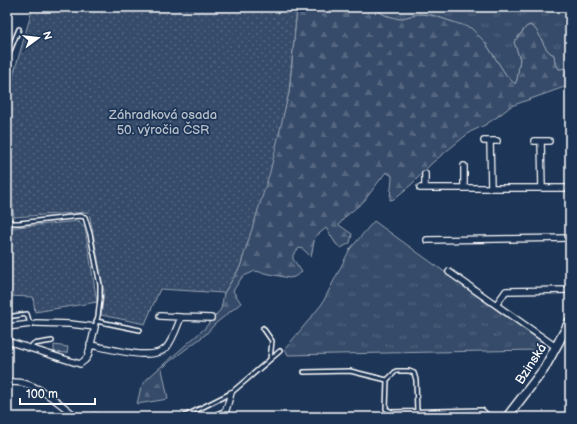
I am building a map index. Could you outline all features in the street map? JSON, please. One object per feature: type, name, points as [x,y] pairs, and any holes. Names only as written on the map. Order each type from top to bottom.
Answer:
[{"type":"street","points":[[534,141],[549,140]]},
{"type":"street","points":[[491,188],[487,141],[497,141]]},
{"type":"street","points":[[541,141],[542,188]]},
{"type":"street","points":[[464,166],[464,188]]},
{"type":"street","points":[[425,174],[423,188],[570,188]]},
{"type":"street","points":[[427,240],[570,238]]},
{"type":"street","points":[[449,272],[556,348]]},
{"type":"street","points":[[496,305],[506,291],[570,290]]},
{"type":"street","points":[[160,316],[212,318]]},
{"type":"street","points":[[90,345],[132,353],[150,355],[158,353],[170,344],[181,317]]},
{"type":"street","name":"Bzinská","points":[[507,417],[544,370],[570,321]]},
{"type":"street","points":[[7,328],[33,324],[96,324],[88,356],[80,364],[7,341]]},
{"type":"street","points":[[7,382],[23,383],[38,390],[56,400],[77,417]]},
{"type":"street","points":[[224,417],[231,394]]},
{"type":"lane","points":[[7,58],[19,29]]},
{"type":"lane","points":[[7,220],[13,223],[19,223],[80,216],[85,217],[90,234],[100,285],[100,299],[96,324],[140,330]]},
{"type":"lane","points":[[7,317],[28,314],[33,324]]},
{"type":"lane","points":[[263,328],[272,341],[270,360]]},
{"type":"lane","points":[[30,348],[33,344],[52,341]]},
{"type":"lane","points":[[183,417],[231,394],[280,350]]},
{"type":"lane","points":[[304,372],[350,371],[387,380]]},
{"type":"lane","points":[[417,412],[416,380],[414,373],[408,371],[396,371],[387,380],[386,409],[392,412],[417,412],[482,410],[490,417]]},
{"type":"lane","points":[[210,417],[226,410]]},
{"type":"lane","points":[[392,412],[392,417]]},
{"type":"green space","name":"Záhradková osada 50. výročia ČSR","points":[[33,7],[297,7],[289,92],[270,172],[240,267],[224,293],[160,289],[145,324],[101,315],[104,292],[89,212],[14,217],[7,173],[7,97]]},
{"type":"green space","points":[[297,7],[370,7],[385,15],[399,19],[418,14],[432,15],[471,28],[485,42],[506,75],[515,84],[520,59],[514,42],[526,27],[530,25],[537,31],[546,49],[554,55],[555,63],[559,69],[570,68],[570,85],[511,106],[485,125],[470,132],[432,163],[412,184],[394,199],[390,200],[392,176],[386,172],[364,201],[345,217],[339,225],[352,234],[350,243],[341,248],[336,244],[326,228],[315,237],[311,257],[303,249],[299,248],[293,255],[293,259],[302,272],[294,277],[289,278],[255,271],[242,277],[233,291],[241,303],[215,324],[205,335],[170,361],[162,369],[168,399],[137,404],[141,387],[148,378],[204,329],[221,309],[224,293],[240,267],[289,93]]},
{"type":"green space","points":[[370,7],[570,7],[570,68],[559,69],[555,63],[554,55],[546,49],[537,31],[530,25],[526,27],[514,42],[520,59],[515,84],[506,75],[485,42],[453,22],[432,15],[418,14],[399,19],[385,15]]},
{"type":"green space","points":[[79,221],[85,228],[97,302],[35,312],[33,297],[7,296],[7,228]]},
{"type":"green space","points":[[374,221],[543,343],[536,350],[288,355],[285,349],[322,304],[350,249]]},
{"type":"green space","points":[[54,345],[68,347],[67,353],[54,352]]}]
